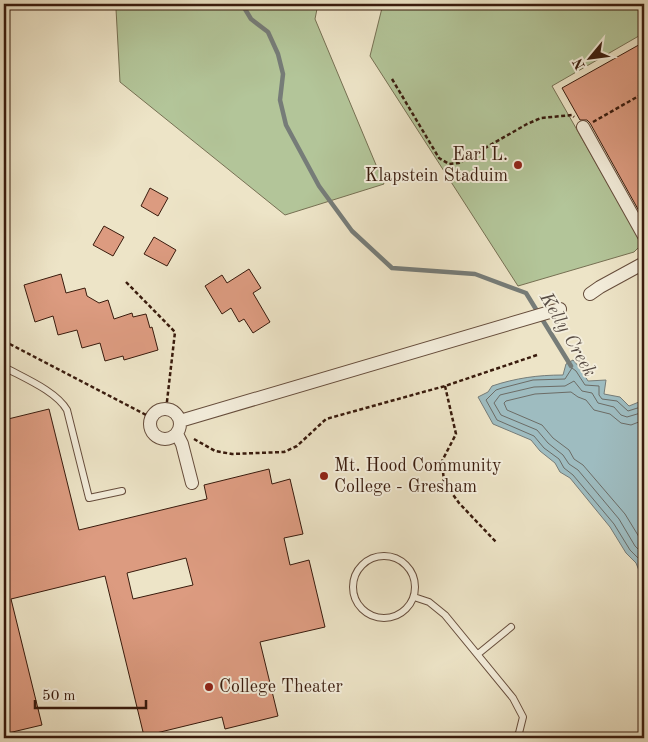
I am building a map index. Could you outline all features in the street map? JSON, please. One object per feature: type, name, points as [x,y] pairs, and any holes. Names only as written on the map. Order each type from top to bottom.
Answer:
[{"type":"street","points":[[583,127],[644,236]]},
{"type":"street","points":[[590,294],[644,263]]},
{"type":"street","points":[[192,482],[182,444],[179,428],[176,414],[166,410],[157,412],[152,418],[151,429],[162,439],[170,438],[179,428],[560,309]]},
{"type":"lane","points":[[4,367],[62,402],[67,410],[89,498],[122,491]]},
{"type":"lane","points":[[382,556],[394,558],[405,564],[412,573],[415,585],[414,597],[408,608],[398,615],[386,618],[374,616],[364,610],[357,600],[354,589],[355,577],[361,566],[371,559],[382,556]]},
{"type":"lane","points":[[414,597],[429,602],[445,615],[513,698],[523,717],[519,733],[515,738]]},
{"type":"lane","points":[[478,654],[511,627]]},
{"type":"path","points":[[392,79],[439,158],[449,164],[459,162],[541,118],[572,115],[583,127],[644,93]]},
{"type":"path","points":[[126,282],[175,332],[166,410]]},
{"type":"path","points":[[4,341],[152,418]]},
{"type":"path","points":[[179,428],[215,451],[232,454],[284,452],[297,446],[326,419],[445,386],[538,355]]},
{"type":"path","points":[[445,386],[456,434],[442,461],[444,482],[459,503],[496,542]]},
{"type":"green space","points":[[114,4],[318,4],[315,19],[384,184],[285,215],[120,82],[116,9]]},
{"type":"green space","name":"Earl L. Klapstein Staduim","points":[[383,4],[644,4],[644,33],[552,86],[642,244],[634,252],[518,286],[370,56]]},
{"type":"water","points":[[573,360],[588,381],[606,380],[604,394],[620,397],[629,406],[644,400],[644,583],[636,563],[626,553],[610,527],[570,478],[560,472],[555,463],[540,451],[531,440],[493,424],[478,397],[488,392],[492,386],[510,381],[536,376],[563,375],[566,364]]},
{"type":"building","points":[[644,42],[644,220],[590,123],[587,120],[580,120],[562,88]]},
{"type":"building","points":[[150,188],[168,198],[158,216],[141,206]]},
{"type":"building","points":[[104,226],[124,237],[113,256],[93,245]]},
{"type":"building","points":[[154,237],[176,250],[167,266],[144,254]]},
{"type":"building","points":[[249,269],[261,288],[253,293],[270,322],[253,333],[244,319],[239,322],[231,308],[222,314],[205,286],[222,275],[227,283]]},
{"type":"building","points":[[61,274],[66,293],[85,288],[87,296],[99,303],[108,300],[114,319],[132,313],[133,317],[146,314],[150,328],[152,327],[158,350],[124,360],[123,356],[105,361],[100,343],[82,348],[77,330],[58,335],[53,316],[35,322],[24,285]]},
{"type":"building","points":[[49,409],[79,530],[207,499],[204,485],[269,469],[272,484],[290,479],[303,534],[284,538],[290,565],[309,560],[325,627],[260,642],[278,716],[225,729],[222,717],[144,736],[105,576],[11,599],[42,725],[4,734],[4,420]],"holes":[[[186,558],[193,585],[133,599],[127,573]]]},
{"type":"waterway","name":"Kelly Creek","points":[[242,4],[251,19],[268,32],[278,54],[283,74],[280,100],[286,125],[319,186],[352,231],[392,268],[475,274],[526,293],[571,366]]},
{"type":"place","name":"Earl L. Klapstein Staduim","points":[[518,165]]},
{"type":"place","name":"Mt. Hood Community College - Gresham","points":[[324,476]]},
{"type":"place","name":"College Theater","points":[[209,687]]}]
